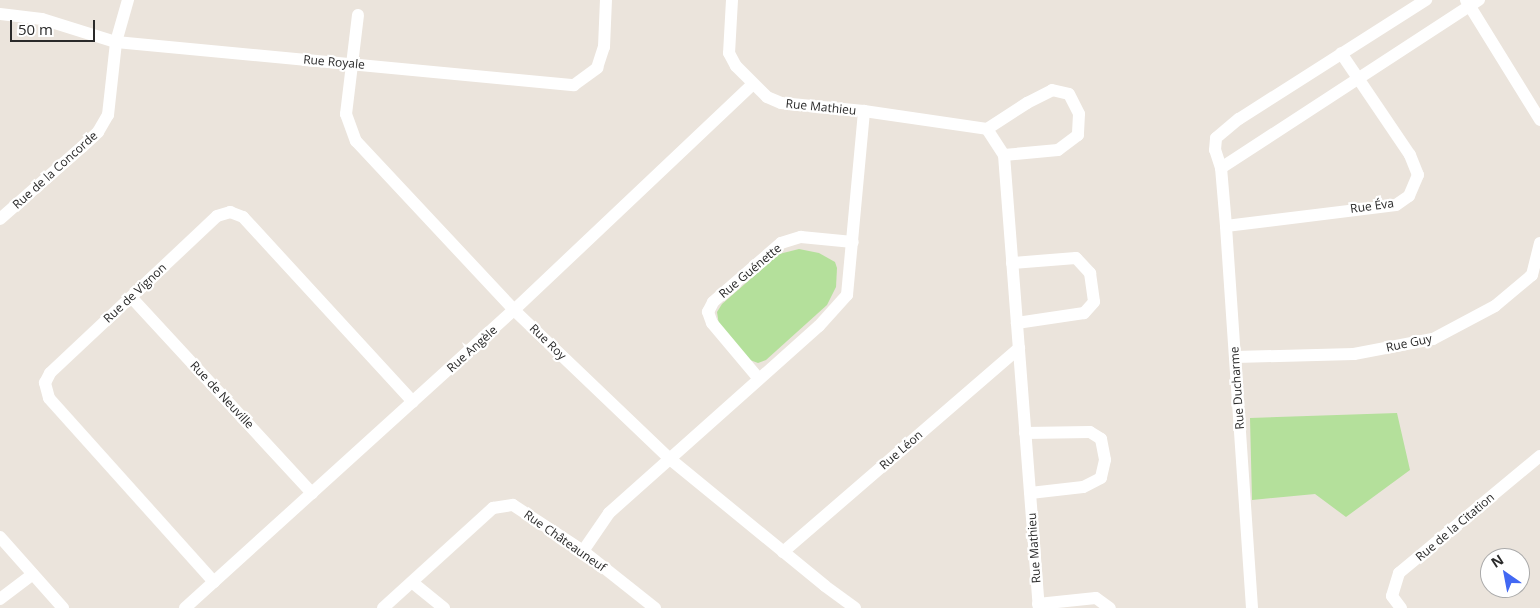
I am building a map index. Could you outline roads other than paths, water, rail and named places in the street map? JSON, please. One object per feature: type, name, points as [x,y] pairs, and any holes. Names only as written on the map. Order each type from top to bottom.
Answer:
[{"type":"street","name":"Rue de la Concorde","points":[[0,219],[98,132],[108,114],[116,42],[128,0]]},
{"type":"street","name":"Rue Royale","points":[[0,14],[42,19],[116,42],[574,85],[597,68],[604,47],[606,0]]},
{"type":"street","name":"Rue Mathieu","points":[[732,0],[729,53],[736,66],[767,97],[781,103],[864,111],[987,129],[1004,155],[1038,606],[1096,598],[1110,608]]},
{"type":"street","name":"Rue Ducharme","points":[[1252,608],[1226,226],[1221,168],[1215,150],[1216,138],[1239,119],[1426,0]]},
{"type":"street","points":[[1221,168],[1472,2],[1540,120]]},
{"type":"street","name":"Rue Roy","points":[[358,15],[346,114],[356,141],[514,310],[670,459],[783,552],[855,608]]},
{"type":"street","name":"Rue Éva","points":[[1226,226],[1396,205],[1409,196],[1418,175],[1410,154],[1341,53]]},
{"type":"street","name":"Rue Angèle","points":[[185,608],[514,310],[753,84]]},
{"type":"street","points":[[987,129],[1027,103],[1052,90],[1069,94],[1079,114],[1078,135],[1058,150],[1004,155]]},
{"type":"street","points":[[583,551],[609,513],[819,326],[846,295],[853,242],[864,111]]},
{"type":"street","name":"Rue de Vignon","points":[[214,582],[48,398],[45,384],[50,373],[217,216],[230,212],[243,216],[413,402]]},
{"type":"street","name":"Rue Guénette","points":[[760,379],[712,323],[708,312],[713,302],[781,243],[801,237],[853,242]]},
{"type":"street","name":"Rue Guy","points":[[1235,357],[1354,354],[1433,339],[1495,306],[1532,276],[1540,243]]},
{"type":"street","points":[[1012,264],[1076,258],[1090,272],[1094,302],[1084,313],[1017,323]]},
{"type":"street","name":"Rue de Neuville","points":[[130,297],[312,493]]},
{"type":"street","name":"Rue Léon","points":[[783,552],[1019,348]]},
{"type":"street","points":[[1025,434],[1090,432],[1101,439],[1105,460],[1101,478],[1082,486],[1030,492]]},
{"type":"street","name":"Rue de la Citation","points":[[1402,608],[1392,596],[1399,574],[1540,456]]},
{"type":"street","name":"Rue Châteauneuf","points":[[383,608],[413,583],[493,508],[513,505],[583,551],[655,608]]},
{"type":"street","points":[[0,538],[63,608]]},
{"type":"street","points":[[0,599],[33,574]]},
{"type":"street","points":[[413,583],[444,608]]}]
